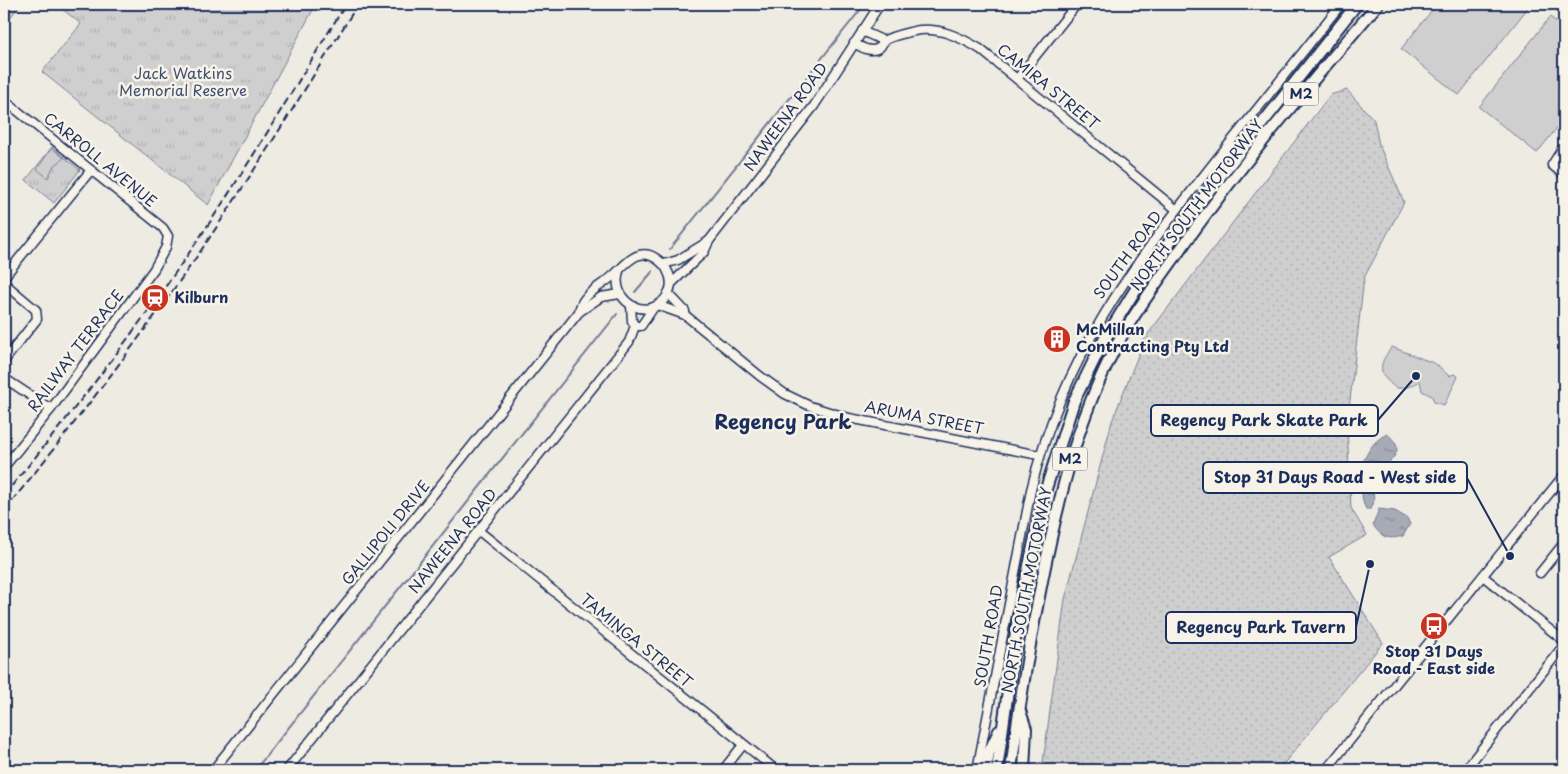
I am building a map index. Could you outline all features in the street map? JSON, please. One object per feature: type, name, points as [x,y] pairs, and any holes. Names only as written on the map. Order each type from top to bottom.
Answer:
[{"type":"highway","name":"NORTH SOUTH MOTORWAY","points":[[998,770],[1018,618],[1044,495],[1074,401],[1099,350],[1139,284],[1188,217],[1356,4]]},
{"type":"highway","name":"NORTH SOUTH MOTORWAY","points":[[1011,770],[1036,612],[1059,496],[1071,452],[1098,386],[1123,333],[1198,224],[1270,131],[1378,4]]},
{"type":"highway","points":[[1020,708],[1026,729],[1024,770]]},
{"type":"highway","points":[[986,770],[989,752],[1003,722]]},
{"type":"street","name":"NAWEENA ROAD","points":[[671,284],[704,252],[709,241],[814,106],[880,4]]},
{"type":"street","points":[[1017,79],[1077,4]]},
{"type":"street","name":"SOUTH ROAD","points":[[978,770],[1004,625],[1039,455],[1061,394],[1089,338],[1131,271],[1177,210],[1342,4]]},
{"type":"street","points":[[862,31],[884,41]]},
{"type":"street","name":"CAMIRA STREET","points":[[854,43],[865,49],[874,50],[880,47],[884,41],[915,31],[944,32],[980,49],[1177,210]]},
{"type":"street","name":"CARROLL AVENUE","points":[[4,100],[163,228],[168,236],[166,247]]},
{"type":"street","points":[[1564,146],[1552,165],[1564,176]]},
{"type":"street","points":[[4,277],[91,170]]},
{"type":"street","name":"NAWEENA ROAD","points":[[664,264],[678,260],[709,241]]},
{"type":"street","name":"RAILWAY TERRACE","points":[[4,467],[51,409],[154,269],[166,247]]},
{"type":"street","points":[[637,256],[653,257],[664,264],[670,275],[671,284],[668,293],[656,306],[639,308],[631,306],[620,294],[617,286],[619,270],[630,259],[637,256]]},
{"type":"street","name":"GALLIPOLI DRIVE","points":[[579,312],[580,304],[590,293],[619,270]]},
{"type":"street","points":[[4,283],[36,310],[37,319],[4,361]]},
{"type":"street","name":"ARUMA STREET","points":[[668,293],[685,311],[685,315]]},
{"type":"street","name":"GALLIPOLI DRIVE","points":[[214,770],[579,312],[601,297],[620,294]]},
{"type":"street","points":[[631,306],[632,321],[635,326]]},
{"type":"street","name":"NAWEENA ROAD","points":[[287,770],[629,342],[635,326],[641,326],[656,306]]},
{"type":"street","name":"ARUMA STREET","points":[[656,306],[685,315],[760,376],[785,394],[810,406],[848,418],[1039,455]]},
{"type":"street","points":[[4,378],[51,409]]},
{"type":"street","points":[[1326,770],[1484,577],[1564,475]]},
{"type":"street","name":"TAMINGA STREET","points":[[479,531],[776,770]]},
{"type":"street","points":[[1540,573],[1563,547]]},
{"type":"street","points":[[1484,577],[1564,640]]},
{"type":"street","points":[[1465,770],[1564,645]]},
{"type":"street","points":[[724,770],[743,745]]},
{"type":"green space","points":[[4,4],[21,4],[4,25]]},
{"type":"green space","name":"Jack Watkins Memorial Reserve","points":[[56,4],[312,4],[315,6],[208,205],[42,72],[81,24]]},
{"type":"green space","points":[[1437,4],[1531,4],[1459,95],[1401,49]]},
{"type":"green space","points":[[1550,17],[1564,28],[1564,119],[1537,153],[1479,107]]},
{"type":"green space","points":[[1347,90],[1374,120],[1379,145],[1404,202],[1364,278],[1347,426],[1351,508],[1367,535],[1329,557],[1383,643],[1281,767],[1285,770],[1042,770],[1065,599],[1112,421],[1145,338],[1330,95]]},
{"type":"green space","points":[[52,147],[80,170],[54,203],[26,180]]},
{"type":"green space","points":[[52,148],[64,158],[53,167],[48,178],[37,169]]},
{"type":"green space","points":[[1392,347],[1436,364],[1449,376],[1454,374],[1458,377],[1444,405],[1434,402],[1432,396],[1422,391],[1420,381],[1409,387],[1399,388],[1384,377],[1382,364]]},
{"type":"water","points":[[1387,434],[1394,441],[1397,448],[1396,454],[1376,476],[1373,482],[1373,505],[1371,509],[1366,509],[1359,470],[1373,445]]},
{"type":"water","points":[[1379,509],[1395,511],[1407,518],[1410,524],[1403,536],[1389,538],[1382,535],[1376,529],[1373,525]]},
{"type":"waterway","points":[[670,249],[865,4]]},
{"type":"waterway","points":[[635,292],[653,271]]},
{"type":"waterway","points":[[255,770],[617,314]]},
{"type":"railway","points":[[4,495],[89,390],[195,244],[236,182],[346,4]]},
{"type":"railway","points":[[4,511],[106,382],[202,249],[262,158],[358,4]]},
{"type":"place","name":"Kilburn","points":[[155,298]]},
{"type":"place","name":"McMillan Contracting Pty Ltd","points":[[1057,339]]},
{"type":"place","name":"Regency Park Skate Park","points":[[1416,376]]},
{"type":"place","name":"Stop 31 Days Road - West side","points":[[1510,556]]},
{"type":"place","name":"Regency Park Tavern","points":[[1370,564]]},
{"type":"place","name":"Stop 31 Days Road - East side","points":[[1434,626]]},
{"type":"district","name":"Regency Park","points":[[783,422]]}]
